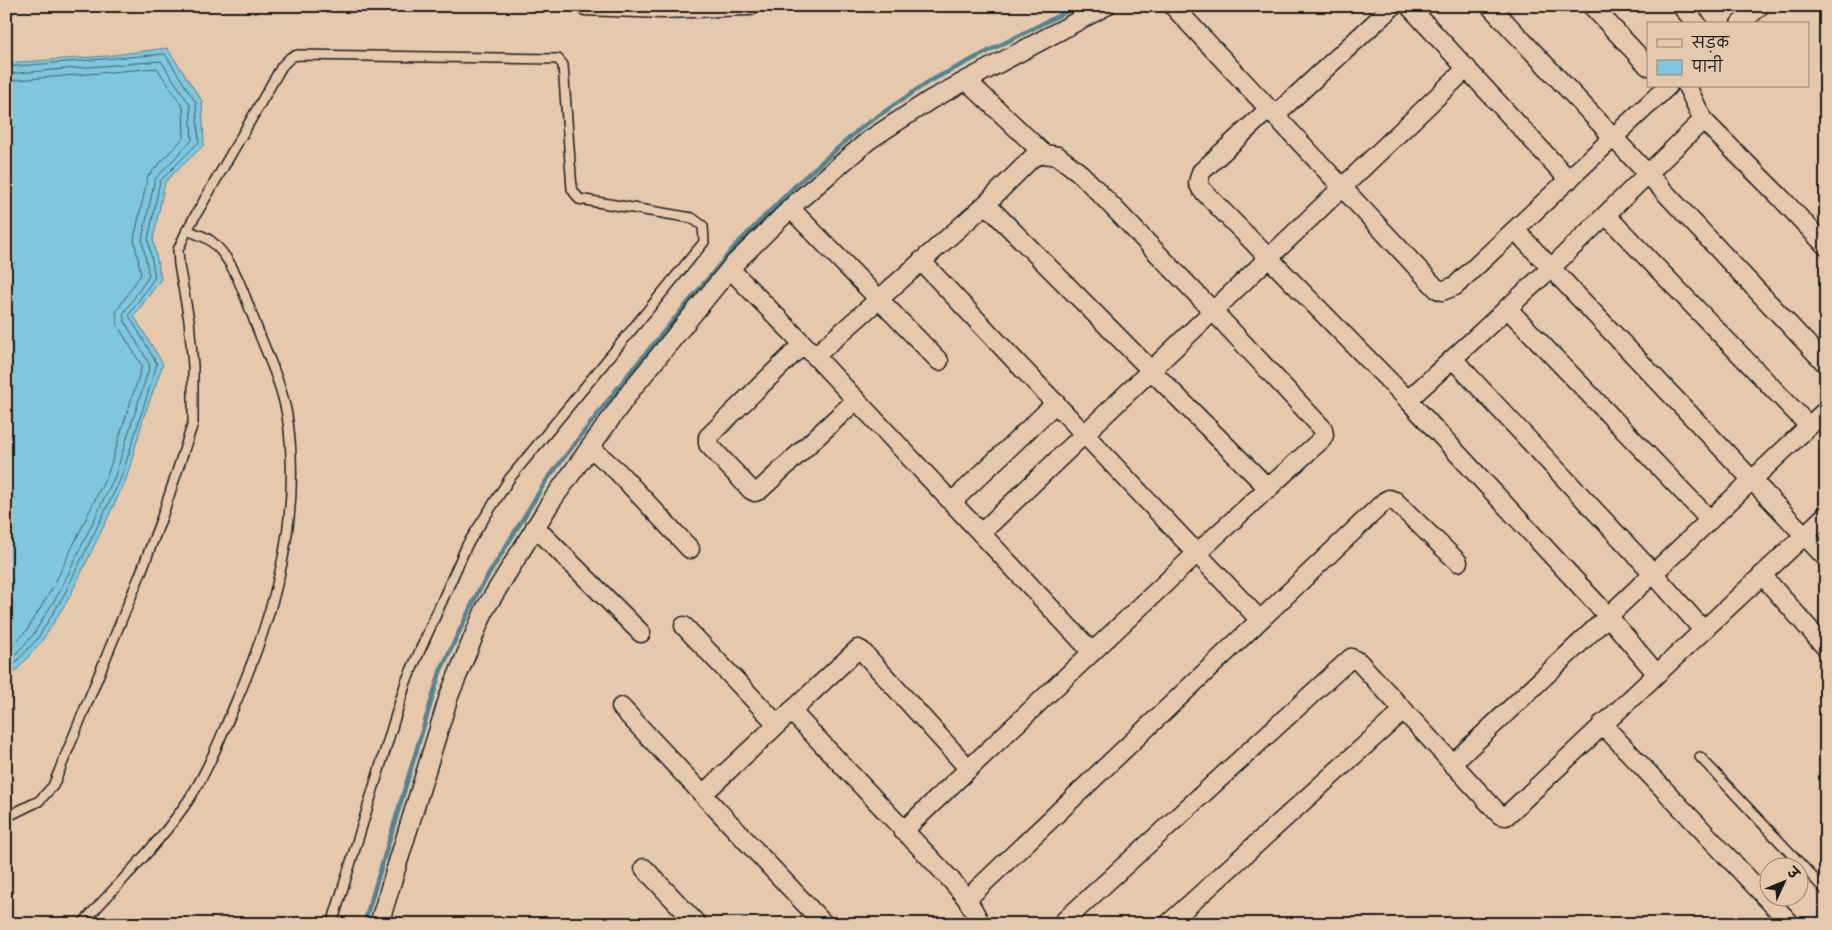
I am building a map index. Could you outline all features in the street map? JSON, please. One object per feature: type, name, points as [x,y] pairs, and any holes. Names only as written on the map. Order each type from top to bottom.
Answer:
[{"type":"street","points":[[585,6],[663,9],[750,6]]},
{"type":"street","points":[[379,924],[449,696],[485,609],[535,527],[632,389],[730,270],[790,208],[869,140],[930,100],[1106,6]]},
{"type":"street","points":[[1173,6],[1343,186],[1437,289],[1442,291],[1455,286],[1666,88]]},
{"type":"street","points":[[1393,6],[1198,177],[1198,183],[1202,190],[1408,400],[1608,616],[1656,674]]},
{"type":"street","points":[[1409,6],[1569,180]]},
{"type":"street","points":[[1490,6],[1826,364]]},
{"type":"street","points":[[1592,6],[1647,65]]},
{"type":"street","points":[[1681,6],[1695,22]]},
{"type":"street","points":[[1742,22],[1760,6]]},
{"type":"street","points":[[981,533],[1467,68]]},
{"type":"street","points":[[966,80],[1044,154]]},
{"type":"street","points":[[1688,88],[1703,120],[1826,246]]},
{"type":"street","points":[[1408,400],[1551,268],[1703,120]]},
{"type":"street","points":[[816,356],[881,300],[921,261],[986,204],[1033,157],[1044,154],[1058,156],[1081,174],[1323,429],[1324,435],[1322,440],[1196,554],[968,768],[904,831]]},
{"type":"street","points":[[986,204],[1268,489]]},
{"type":"street","points":[[790,208],[939,361]]},
{"type":"street","points":[[1606,215],[1809,426]]},
{"type":"street","points":[[1515,230],[1826,558]]},
{"type":"street","points":[[921,261],[1259,619]]},
{"type":"street","points":[[730,270],[816,356],[1092,652]]},
{"type":"street","points":[[1507,308],[1710,520]]},
{"type":"street","points":[[803,344],[708,437],[708,444],[751,490],[755,492],[760,490],[856,400]]},
{"type":"street","points":[[1453,359],[1653,573],[1703,630]]},
{"type":"street","points":[[952,502],[1056,403]]},
{"type":"street","points":[[1452,764],[1826,410]]},
{"type":"street","points":[[590,447],[618,472],[690,549]]},
{"type":"street","points":[[967,899],[1259,619],[1389,499],[1395,501],[1458,562]]},
{"type":"street","points":[[1061,924],[1349,659],[1354,658],[1359,662],[1503,817],[1826,515]]},
{"type":"street","points":[[535,527],[641,633]]},
{"type":"street","points":[[1762,575],[1826,648]]},
{"type":"street","points":[[684,626],[777,724]]},
{"type":"street","points":[[703,794],[858,649],[862,651],[968,768]]},
{"type":"street","points":[[621,707],[824,924]]},
{"type":"street","points":[[1168,924],[1404,710]]},
{"type":"street","points":[[791,711],[967,899],[981,924]]},
{"type":"street","points":[[1602,724],[1791,924]]},
{"type":"street","points":[[644,868],[697,924]]},
{"type":"lane","points":[[6,817],[39,801],[53,786],[162,517],[192,423],[193,366],[178,250],[187,230],[282,66],[290,57],[298,55],[558,59],[563,66],[572,189],[575,196],[579,199],[692,218],[703,226],[704,242],[510,478],[467,545],[406,682],[332,924]]},
{"type":"lane","points":[[82,924],[183,808],[205,772],[257,655],[274,600],[290,522],[291,465],[286,414],[269,356],[226,258],[211,241],[187,230]]},
{"type":"lane","points":[[1700,757],[1826,891]]},
{"type":"water","points":[[167,48],[202,101],[204,145],[165,182],[153,240],[161,279],[134,316],[163,364],[144,416],[126,480],[69,598],[42,641],[9,679],[6,678],[6,63],[106,56]]},
{"type":"waterway","points":[[364,924],[440,672],[478,592],[546,481],[627,376],[736,245],[799,182],[862,127],[928,82],[1077,6]]}]
